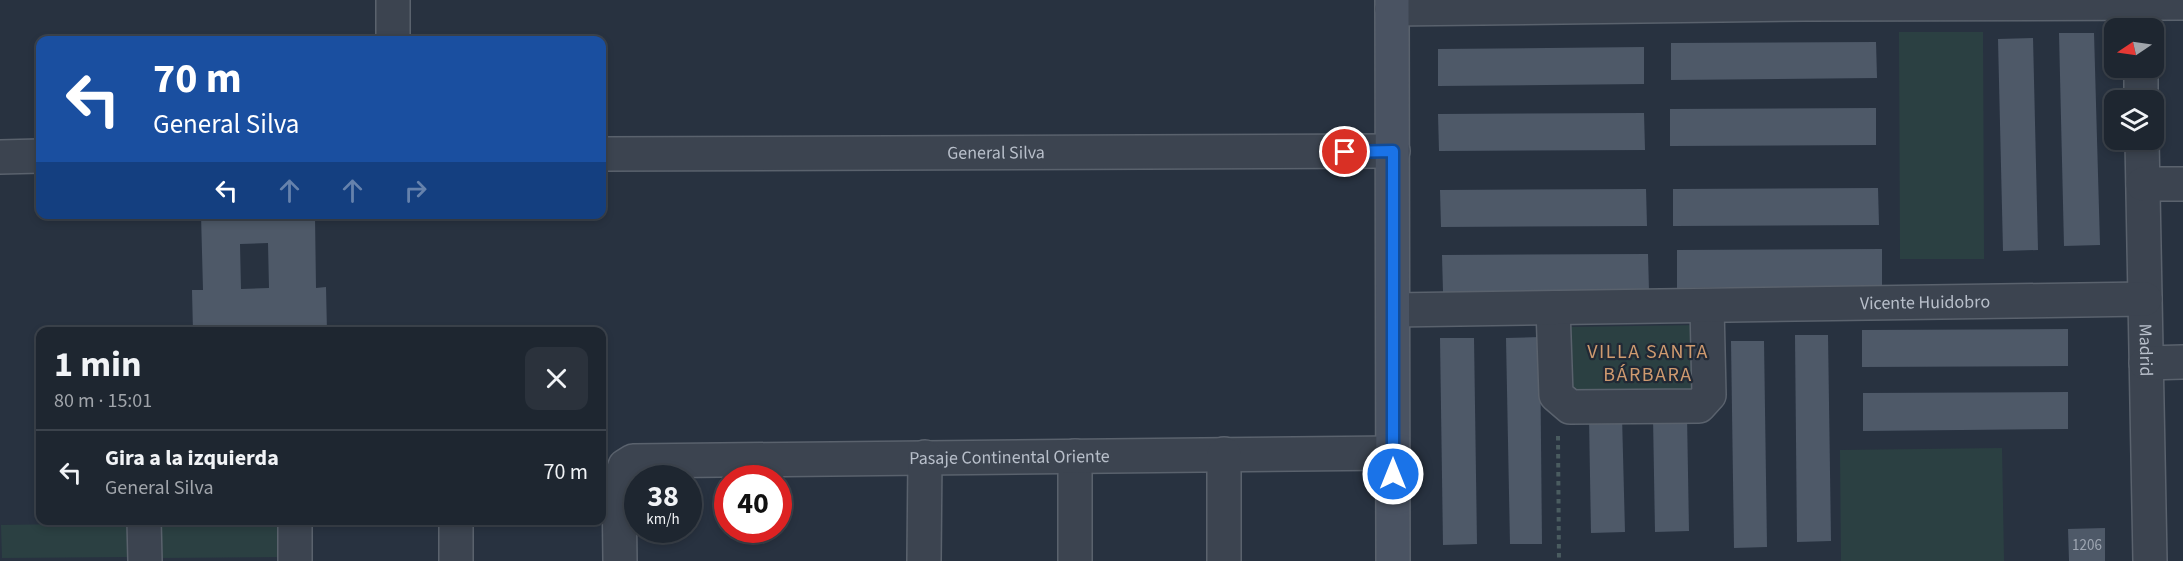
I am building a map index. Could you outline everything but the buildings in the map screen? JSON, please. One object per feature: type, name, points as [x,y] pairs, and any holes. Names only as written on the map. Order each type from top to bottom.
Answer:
[{"type":"street","points":[[393,0],[393,36]]},
{"type":"street","points":[[1393,561],[1392,5],[2079,1],[2140,16],[2183,3]]},
{"type":"street","name":"Madrid","points":[[2142,150],[2150,561]]},
{"type":"street","name":"General Silva","points":[[606,154],[1393,151]]},
{"type":"street","points":[[0,157],[36,156]]},
{"type":"street","points":[[2143,184],[2183,184]]},
{"type":"street","name":"Vicente Huidobro","points":[[1393,310],[2145,299]]},
{"type":"street","points":[[1553,308],[1556,395],[1570,407],[1699,406],[1709,395],[1707,306]]},
{"type":"street","points":[[2146,363],[2183,362]]},
{"type":"street","name":"Pasaje Continental Oriente","points":[[620,561],[619,482],[625,466],[642,460],[1393,453]]},
{"type":"street","points":[[1224,454],[1224,561]]},
{"type":"street","points":[[1075,456],[1075,561]]},
{"type":"street","points":[[924,458],[924,561]]},
{"type":"street","points":[[144,525],[145,561]]},
{"type":"street","points":[[295,525],[296,561]]},
{"type":"street","points":[[456,525],[456,561]]},
{"type":"path","points":[[1560,561],[1558,409],[1563,401]]},
{"type":"green space","points":[[1899,32],[1983,32],[1984,259],[1900,259]]},
{"type":"green space","points":[[1698,325],[1698,393],[1571,397],[1569,327]]},
{"type":"green space","points":[[2002,448],[2004,561],[1841,561],[1840,450]]},
{"type":"green space","points":[[1,525],[130,525],[131,557],[2,558]]},
{"type":"green space","points":[[158,525],[286,525],[286,557],[158,558]]},
{"type":"district","name":"VILLA SANTA BÁRBARA","points":[[1648,364]]},
{"type":"route","points":[[1345,152],[1393,151],[1393,474]]}]
